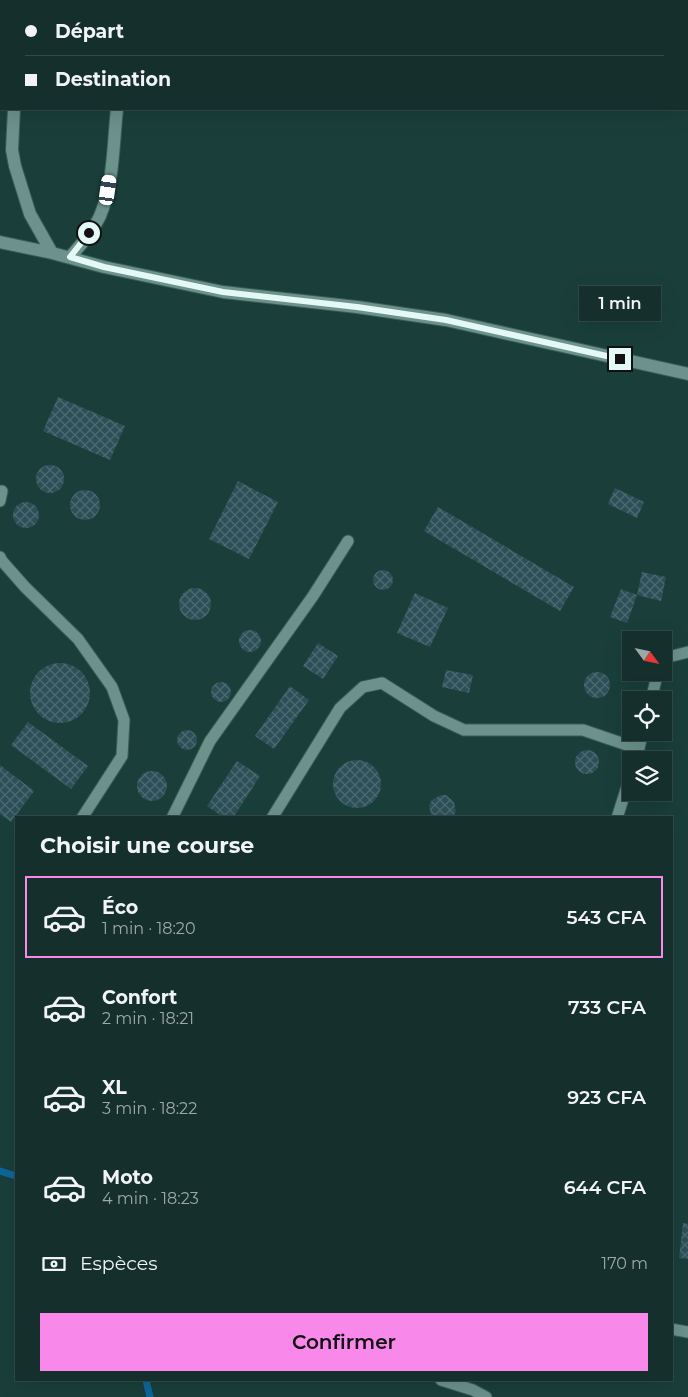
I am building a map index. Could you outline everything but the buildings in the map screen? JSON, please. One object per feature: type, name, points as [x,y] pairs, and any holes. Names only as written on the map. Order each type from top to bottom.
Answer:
[{"type":"street","points":[[14,110],[12,150],[15,166],[30,214],[52,253]]},
{"type":"street","points":[[70,257],[100,217],[108,190],[117,110]]},
{"type":"street","points":[[0,242],[70,257],[104,267],[223,292],[357,307],[446,320],[688,374]]},
{"type":"lane","points":[[173,816],[210,741],[313,596],[348,541]]},
{"type":"lane","points":[[0,557],[25,587],[78,639],[112,687],[124,720],[122,756],[83,816]]},
{"type":"lane","points":[[672,656],[688,652]]},
{"type":"lane","points":[[273,816],[340,708],[363,687],[382,683],[434,716],[464,730],[583,730],[631,751]]},
{"type":"lane","points":[[618,816],[622,801]]},
{"type":"lane","points":[[673,1329],[688,1332]]},
{"type":"lane","points":[[444,1381],[473,1390],[486,1397]]},
{"type":"waterway","points":[[0,1171],[15,1176]]},
{"type":"waterway","points":[[146,1381],[150,1397]]},
{"type":"route","points":[[89,233],[70,257],[104,267],[223,292],[357,307],[446,320],[620,359]]}]
